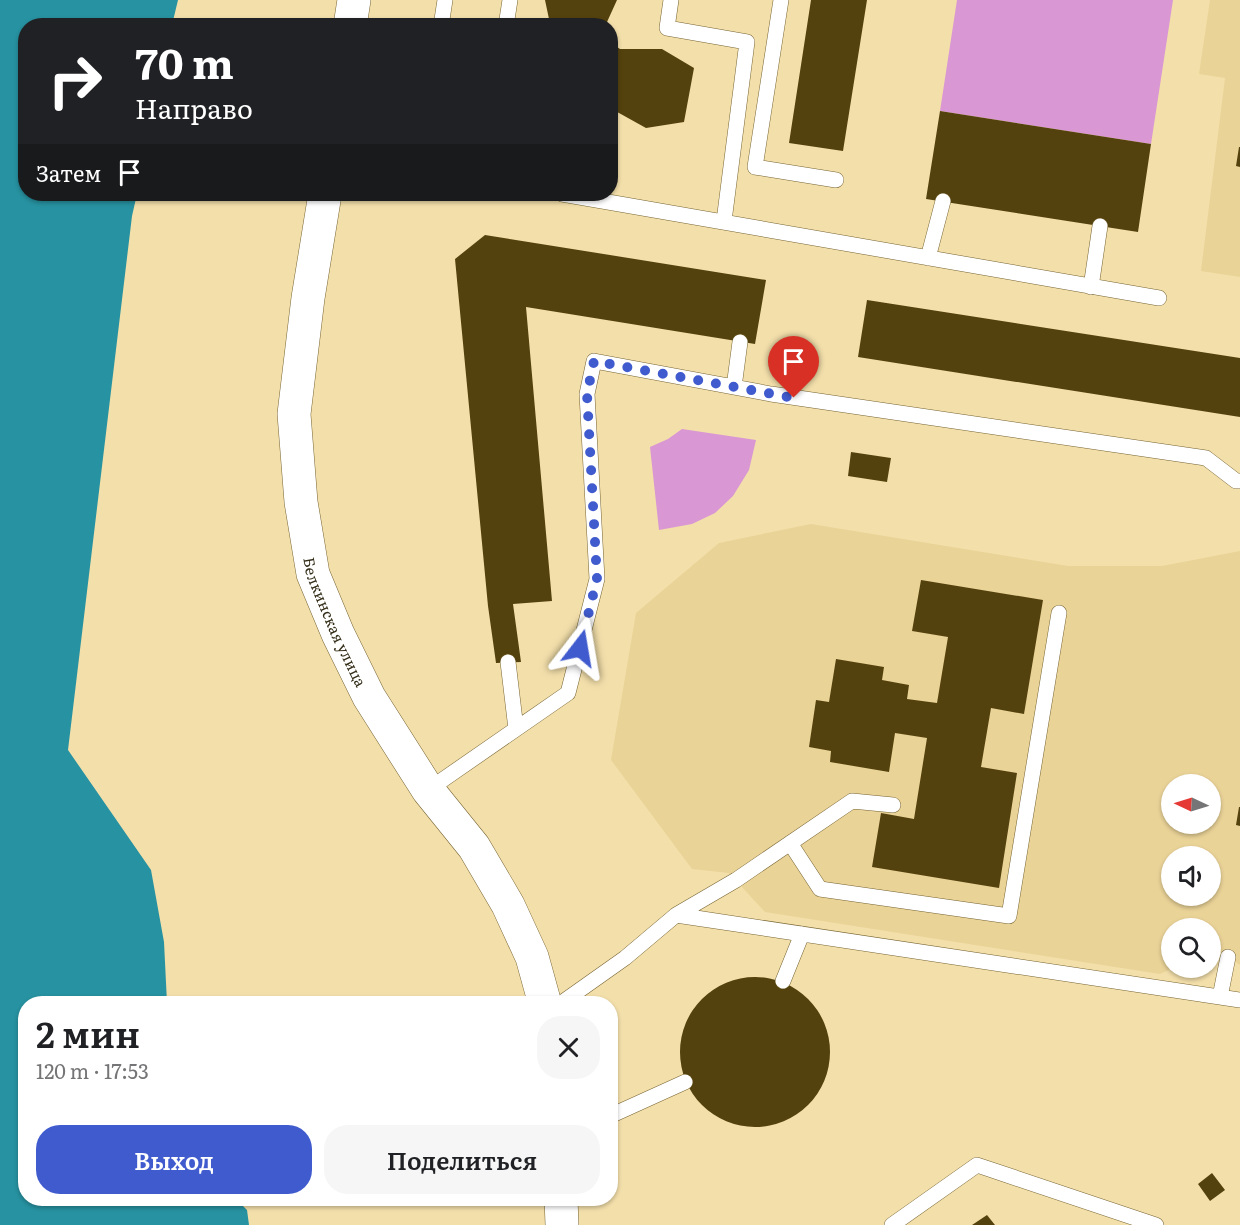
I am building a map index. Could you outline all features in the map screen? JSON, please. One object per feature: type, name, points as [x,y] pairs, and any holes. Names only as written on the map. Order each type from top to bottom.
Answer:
[{"type":"street","points":[[351,18],[354,0]]},
{"type":"street","name":"Белкинская улица","points":[[324,201],[308,298],[294,414],[301,502],[313,574],[338,634],[369,697],[428,790],[474,847],[508,905],[532,957],[543,996]]},
{"type":"street","points":[[561,1206],[561,1225]]},
{"type":"lane","points":[[442,18],[445,0]]},
{"type":"lane","points":[[507,18],[510,0]]},
{"type":"lane","points":[[671,0],[667,28],[747,42],[724,221]]},
{"type":"lane","points":[[781,0],[755,167],[837,180]]},
{"type":"lane","points":[[604,201],[1159,298]]},
{"type":"lane","points":[[928,258],[943,201]]},
{"type":"lane","points":[[1091,286],[1100,226]]},
{"type":"lane","points":[[734,387],[740,342]]},
{"type":"lane","points":[[428,790],[568,693],[597,579],[587,394],[594,361],[771,394],[1206,458],[1236,481],[1240,481]]},
{"type":"lane","points":[[790,843],[820,889],[1009,916],[1059,613]]},
{"type":"lane","points":[[508,662],[516,729]]},
{"type":"lane","points":[[571,996],[625,958],[676,915],[736,880],[852,801],[893,806]]},
{"type":"lane","points":[[676,915],[1240,1000]]},
{"type":"lane","points":[[783,981],[802,934]]},
{"type":"lane","points":[[1220,997],[1228,957]]},
{"type":"lane","points":[[618,1112],[685,1082]]},
{"type":"lane","points":[[892,1225],[977,1165],[1156,1225]]},
{"type":"shaded area","points":[[957,0],[1173,0],[1151,144],[940,111]]},
{"type":"shaded area","points":[[1210,0],[1240,0],[1240,277],[1201,271],[1225,78],[1199,74]]},
{"type":"shaded area","points":[[682,429],[756,440],[749,470],[733,496],[715,513],[692,524],[659,530],[650,447],[668,439]]},
{"type":"shaded area","points":[[811,524],[1068,566],[1162,566],[1240,551],[1240,965],[1221,953],[1221,918],[1161,918],[1160,974],[765,912],[729,873],[692,869],[611,760],[636,613],[719,543]]},
{"type":"water","points":[[0,0],[178,0],[174,18],[18,18],[18,201],[135,201],[68,750],[151,870],[164,942],[167,996],[18,996],[18,1206],[243,1206],[247,1210],[249,1225],[0,1225]]},
{"type":"building","points":[[545,0],[617,0],[609,18],[549,18]]},
{"type":"building","points":[[811,0],[867,0],[843,151],[789,143]]},
{"type":"building","points":[[618,48],[662,49],[694,68],[684,122],[646,128],[618,112]]},
{"type":"building","points":[[940,111],[1151,144],[1138,232],[926,199]]},
{"type":"building","points":[[1240,147],[1240,167],[1236,166]]},
{"type":"building","points":[[485,235],[766,280],[755,344],[526,307],[552,601],[513,604],[521,662],[496,663],[488,606],[455,259]]},
{"type":"building","points":[[867,300],[1240,358],[1240,417],[858,357]]},
{"type":"building","points":[[851,452],[891,458],[887,482],[848,476]]},
{"type":"building","points":[[921,580],[1043,600],[1024,714],[991,708],[981,767],[1017,773],[999,888],[872,867],[881,813],[914,819],[927,738],[895,733],[889,772],[830,762],[831,751],[809,747],[816,700],[829,702],[836,659],[884,667],[882,680],[909,685],[907,699],[937,703],[948,637],[912,631]]},
{"type":"building","points":[[1240,807],[1240,826],[1236,825]]},
{"type":"building","points":[[755,977],[784,982],[797,989],[808,999],[818,1010],[825,1023],[830,1052],[825,1081],[818,1094],[808,1105],[797,1115],[784,1122],[755,1127],[726,1122],[713,1115],[702,1105],[692,1094],[685,1081],[680,1052],[685,1023],[692,1010],[702,999],[713,989],[726,982]]},
{"type":"building","points":[[1212,1173],[1225,1190],[1210,1201],[1198,1184]]},
{"type":"building","points":[[987,1215],[995,1225],[972,1225]]},
{"type":"route","points":[[580,648],[597,579],[587,394],[594,361],[794,398]]}]
